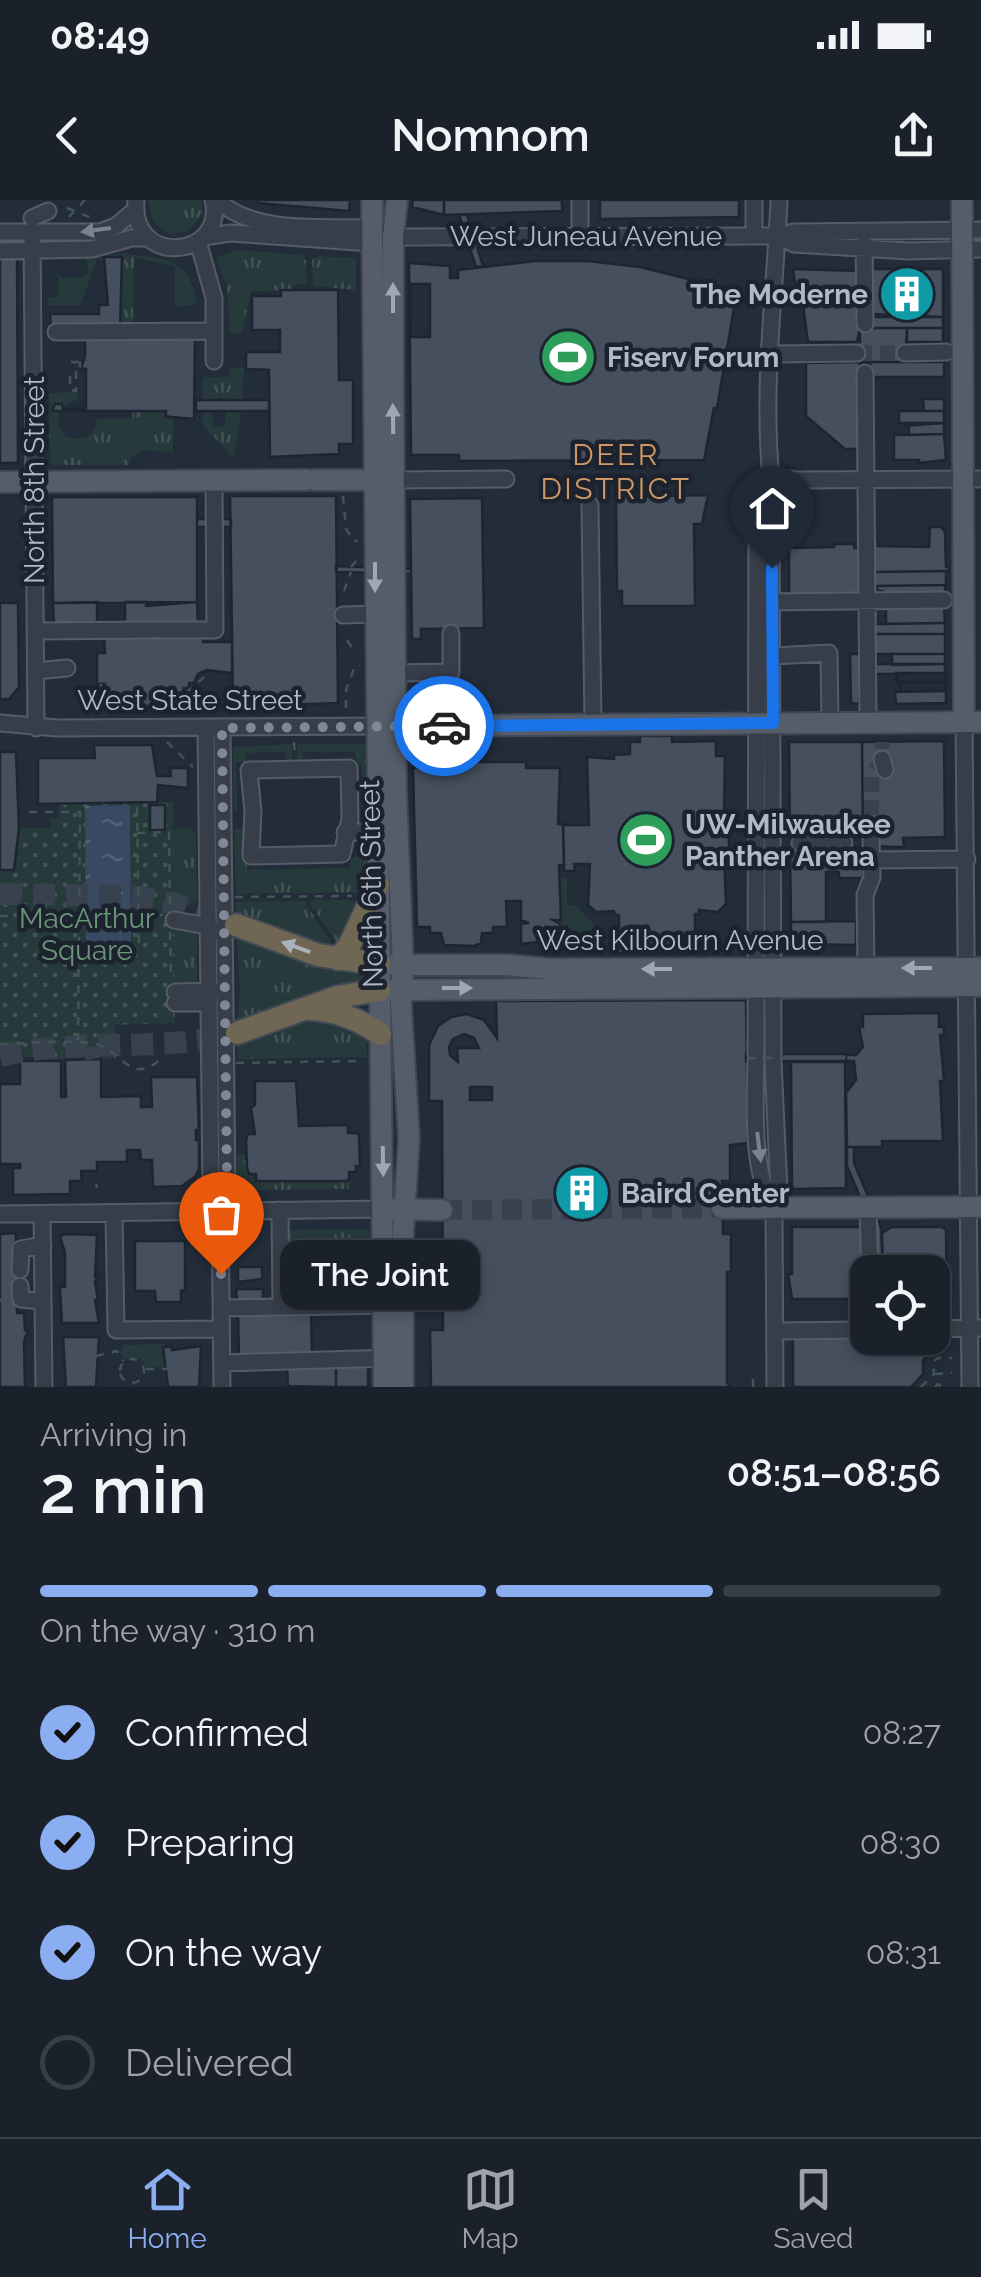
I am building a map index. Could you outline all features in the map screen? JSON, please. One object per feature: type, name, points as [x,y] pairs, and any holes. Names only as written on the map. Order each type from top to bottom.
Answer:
[{"type":"highway","points":[[338,959],[357,931],[378,885]]},
{"type":"highway","points":[[230,931],[318,955],[391,965]]},
{"type":"highway","points":[[238,1034],[337,997],[390,990]]},
{"type":"highway","points":[[302,1008],[334,1012],[380,1034]]},
{"type":"main road","name":"North 6th Street","points":[[372,200],[396,673],[386,726],[378,837],[378,885],[391,965]]},
{"type":"main road","name":"North 6th Street","points":[[383,359],[397,200]]},
{"type":"main road","points":[[962,200],[972,240],[973,722]]},
{"type":"main road","name":"North 6th Street","points":[[384,480],[376,614],[386,726],[391,965],[380,1034],[394,1209],[394,1359],[403,1387]]},
{"type":"main road","points":[[0,482],[384,480]]},
{"type":"main road","name":"West State Street","points":[[386,726],[830,722],[877,728],[973,722]]},
{"type":"main road","name":"West Kilbourn Avenue","points":[[391,965],[507,965],[581,978]]},
{"type":"main road","name":"West Kilbourn Avenue","points":[[764,978],[866,968],[975,977]]},
{"type":"main road","name":"West Kilbourn Avenue","points":[[390,990],[581,978],[975,977]]},
{"type":"main road","name":"North 6th Street","points":[[390,990],[409,1138],[394,1209]]},
{"type":"main road","points":[[722,1208],[975,1207]]},
{"type":"main road","points":[[394,1209],[442,1210]]},
{"type":"main road","name":"North 6th Street","points":[[384,1387],[394,1359]]},
{"type":"street","name":"West Juneau Avenue","points":[[215,200],[252,221],[393,237],[779,236],[794,232],[863,231],[972,240]]},
{"type":"street","points":[[214,361],[214,298],[200,239],[213,218],[215,200]]},
{"type":"street","points":[[580,200],[580,237]]},
{"type":"street","points":[[754,200],[754,236]]},
{"type":"street","points":[[772,478],[770,305],[779,236],[779,200]]},
{"type":"street","points":[[0,232],[38,220],[106,230],[136,205]]},
{"type":"street","points":[[136,205],[139,225],[147,238]]},
{"type":"street","name":"North 8th Street","points":[[36,728],[42,671],[28,639],[34,482],[32,250],[38,220]]},
{"type":"street","points":[[863,231],[865,324]]},
{"type":"street","name":"West Juneau Avenue","points":[[164,247],[185,248],[200,239],[231,233],[371,235]]},
{"type":"street","name":"West Juneau Avenue","points":[[779,236],[794,244],[864,248],[972,240]]},
{"type":"street","points":[[0,251],[92,249],[147,238],[190,258],[210,279]]},
{"type":"street","points":[[56,332],[214,331]]},
{"type":"street","points":[[905,353],[946,352]]},
{"type":"street","points":[[770,354],[857,353]]},
{"type":"street","points":[[865,372],[867,601],[877,728]]},
{"type":"street","points":[[774,1208],[763,1184],[753,1057],[764,978],[772,843],[772,761],[764,723],[764,498],[760,488],[772,478],[972,479]]},
{"type":"street","points":[[384,480],[506,479]]},
{"type":"street","points":[[28,639],[215,630],[214,480]]},
{"type":"street","points":[[764,498],[777,486],[796,480]]},
{"type":"street","points":[[590,506],[594,725]]},
{"type":"street","points":[[765,602],[944,600]]},
{"type":"street","points":[[765,602],[773,656],[754,762],[754,844],[773,1057],[778,1192],[774,1208],[775,1387]]},
{"type":"street","points":[[344,615],[376,614]]},
{"type":"street","points":[[451,691],[452,633]]},
{"type":"street","points":[[773,656],[829,653],[830,722]]},
{"type":"street","points":[[42,671],[53,675],[68,671]]},
{"type":"street","points":[[396,673],[451,672]]},
{"type":"street","points":[[973,722],[967,859],[975,977],[974,1385]]},
{"type":"street","name":"West State Street","points":[[0,724],[36,728],[386,726]]},
{"type":"street","points":[[214,728],[230,931],[214,992],[211,1191],[220,1211]]},
{"type":"street","points":[[214,728],[208,926],[227,1191],[220,1211],[222,1387]]},
{"type":"street","points":[[754,762],[772,761]]},
{"type":"street","points":[[348,768],[350,819],[342,854],[251,856],[253,816],[250,770],[348,768]]},
{"type":"street","points":[[222,818],[230,813],[253,816]]},
{"type":"street","points":[[345,838],[378,837]]},
{"type":"street","points":[[754,844],[871,840],[872,877],[865,895],[866,968]]},
{"type":"street","points":[[872,860],[967,859]]},
{"type":"street","points":[[172,917],[230,931]]},
{"type":"street","points":[[175,998],[214,992]]},
{"type":"street","points":[[382,1088],[405,1087]]},
{"type":"street","points":[[868,1208],[869,1255]]},
{"type":"street","points":[[0,1214],[394,1209]]},
{"type":"street","points":[[280,1210],[281,1307]]},
{"type":"street","points":[[114,1213],[116,1330],[222,1329]]},
{"type":"street","points":[[42,1214],[44,1387]]},
{"type":"street","points":[[43,1245],[21,1249],[20,1278],[21,1299],[44,1301]]},
{"type":"street","points":[[221,1308],[393,1305]]},
{"type":"street","points":[[950,1329],[975,1328]]},
{"type":"street","points":[[775,1331],[850,1330]]},
{"type":"street","points":[[222,1363],[394,1359]]},
{"type":"path","points":[[66,224],[85,200]]},
{"type":"path","points":[[67,208],[92,218]]},
{"type":"path","points":[[70,376],[70,390],[76,390],[76,368],[81,362],[71,362]]},
{"type":"path","points":[[343,493],[346,529],[354,541],[360,541]]},
{"type":"path","points":[[344,591],[356,559],[360,559]]},
{"type":"path","points":[[347,640],[352,646],[361,646]]},
{"type":"path","points":[[346,708],[348,682],[355,666],[362,666]]},
{"type":"path","points":[[175,702],[210,672]]},
{"type":"path","points":[[101,684],[101,701]]},
{"type":"path","points":[[185,693],[198,710]]},
{"type":"path","points":[[167,742],[192,766]]},
{"type":"path","points":[[294,742],[294,769]]},
{"type":"path","points":[[77,948],[139,946],[137,802]]},
{"type":"path","points":[[29,812],[80,812],[78,1044]]},
{"type":"path","points":[[236,898],[354,896]]},
{"type":"path","points":[[0,916],[172,917]]},
{"type":"path","points":[[0,1044],[99,1044],[134,1068],[148,1068],[162,1058]]},
{"type":"path","points":[[753,1057],[846,1057]]},
{"type":"path","points":[[238,1063],[370,1061]]},
{"type":"path","points":[[0,1299],[7,1310]]},
{"type":"path","points":[[96,1356],[116,1352],[124,1362]]},
{"type":"path","points":[[934,1374],[933,1362],[952,1358]]},
{"type":"path","points":[[124,1362],[138,1360],[144,1370]]},
{"type":"path","points":[[124,1362],[120,1374],[132,1385],[140,1380],[144,1370]]},
{"type":"path","points":[[144,1370],[168,1369]]},
{"type":"path","points":[[922,1387],[934,1374],[952,1373]]},
{"type":"path","points":[[753,1374],[753,1387]]},
{"type":"path","points":[[934,1387],[942,1387]]},
{"type":"green space","points":[[148,200],[201,200],[202,214],[189,231],[170,234],[153,222]]},
{"type":"green space","points":[[237,250],[301,255],[306,259],[306,284],[297,284],[290,290],[251,291],[242,333],[230,333],[227,286],[216,258]]},
{"type":"green space","points":[[125,254],[174,263],[189,277],[197,304],[175,307],[175,267],[134,257],[133,326],[120,326],[122,258],[97,259],[80,305],[48,305],[48,297],[58,297],[58,274],[62,278],[84,277],[89,273],[85,257]]},
{"type":"green space","points":[[317,256],[356,258],[356,290],[313,286],[312,260]]},
{"type":"green space","points":[[230,368],[244,368],[242,400],[203,400],[203,377],[229,377]]},
{"type":"green space","points":[[78,392],[78,399],[63,406],[55,404],[51,410],[59,411],[58,425],[65,436],[87,436],[97,419],[132,419],[133,411],[164,411],[164,419],[173,419],[173,452],[140,452],[129,465],[53,465],[49,393]]},
{"type":"green space","points":[[203,411],[212,411],[213,426],[225,426],[226,411],[241,411],[234,457],[203,426]]},
{"type":"green space","points":[[292,744],[292,762],[287,761],[285,752],[246,753],[245,762],[236,762],[234,810],[233,747]]},
{"type":"green space","points":[[297,744],[365,744],[366,829],[362,764],[356,763],[355,752],[303,752],[302,761],[297,761]]},
{"type":"green space","name":"MacArthur Square","points":[[173,802],[175,1023],[115,1025],[116,1059],[50,1061],[49,1057],[0,1057],[0,870],[14,869],[18,828],[50,828],[50,819],[59,818],[59,803]]},
{"type":"green space","points":[[189,828],[196,832],[197,902],[174,911],[173,829]]},
{"type":"green space","points":[[234,829],[246,829],[247,870],[350,868],[351,858],[364,855],[365,844],[366,892],[236,894]]},
{"type":"green space","points":[[559,876],[567,879],[567,905],[576,905],[602,933],[597,937],[604,939],[604,947],[594,947],[560,929],[560,924],[553,920],[561,919]]},
{"type":"green space","points":[[312,900],[349,900],[359,904],[340,940],[336,941],[310,904]]},
{"type":"green space","points":[[304,901],[334,946],[327,948],[236,917],[236,902]]},
{"type":"green space","points":[[174,930],[197,932],[197,989],[175,990]]},
{"type":"green space","points":[[236,933],[364,977],[364,983],[303,997],[237,1028],[240,986]]},
{"type":"green space","points":[[308,1015],[366,1029],[367,1057],[238,1059],[237,1040]]},
{"type":"green space","points":[[237,1154],[246,1154],[247,1168],[259,1182],[349,1179],[349,1189],[241,1190],[237,1187]]},
{"type":"green space","points":[[369,1229],[369,1237],[290,1240],[288,1246],[286,1230]]},
{"type":"green space","points":[[349,1240],[353,1244],[369,1240],[370,1302],[359,1302],[359,1249],[351,1248]]},
{"type":"green space","points":[[164,1344],[166,1367],[147,1367],[140,1358],[125,1358],[120,1353],[124,1345]]},
{"type":"water","points":[[130,805],[131,943],[86,944],[85,806]]},
{"type":"building","points":[[258,200],[350,200],[349,211]]},
{"type":"building","points":[[413,200],[444,200],[444,215],[412,207]]},
{"type":"building","points":[[444,200],[562,200],[562,211],[444,215]]},
{"type":"building","points":[[600,200],[739,200],[739,217],[600,219]]},
{"type":"building","points":[[459,215],[467,215],[483,266],[476,267]]},
{"type":"building","points":[[104,257],[122,257],[120,327],[51,327],[50,314],[99,314],[99,305],[108,305]]},
{"type":"building","points":[[0,258],[17,258],[18,463],[0,463]]},
{"type":"building","name":"Fiserv Forum","points":[[535,261],[588,261],[640,267],[737,291],[704,460],[459,461],[459,455],[411,455],[409,263],[450,266],[450,278],[458,278],[458,270]],"holes":[[[411,284],[430,284],[430,337],[411,337]]]},
{"type":"building","points":[[793,269],[859,271],[860,342],[808,342],[800,283],[795,283]]},
{"type":"building","name":"The Moderne","points":[[871,269],[943,269],[943,317],[871,314]]},
{"type":"building","points":[[281,290],[338,290],[339,380],[353,380],[353,444],[339,444],[339,454],[270,457],[269,370],[246,369],[246,352],[280,352],[280,330],[252,330],[252,296],[281,296]]},
{"type":"building","points":[[870,317],[943,317],[943,328],[870,328]]},
{"type":"building","points":[[860,328],[907,328],[905,362],[860,362]]},
{"type":"building","points":[[907,328],[943,328],[943,342],[907,342]]},
{"type":"building","points":[[85,337],[195,337],[194,419],[166,416],[166,411],[52,411],[55,404],[62,404],[63,409],[86,409],[86,369],[81,368]]},
{"type":"building","points":[[860,362],[861,449],[845,449],[806,416],[806,363]]},
{"type":"building","points":[[870,362],[944,362],[944,377],[870,377]]},
{"type":"building","points":[[923,399],[944,399],[944,411],[924,411]]},
{"type":"building","points":[[196,400],[269,400],[269,411],[196,411]]},
{"type":"building","points":[[899,411],[944,411],[944,423],[899,423]]},
{"type":"building","points":[[944,423],[944,434],[909,435],[909,426],[903,426]]},
{"type":"building","points":[[944,434],[946,460],[894,460],[894,435]]},
{"type":"building","points":[[708,495],[702,524],[694,524],[695,606],[622,606],[622,591],[617,591],[616,497]]},
{"type":"building","points":[[230,496],[336,496],[338,703],[233,703]]},
{"type":"building","points":[[52,497],[197,497],[197,602],[53,603]]},
{"type":"building","points":[[482,498],[484,628],[421,629],[421,639],[412,639],[410,499]]},
{"type":"building","points":[[197,519],[231,519],[231,527],[197,527]]},
{"type":"building","points":[[930,527],[941,527],[945,532],[949,571],[872,572],[871,541],[878,541],[878,546],[929,547]]},
{"type":"building","points":[[834,544],[862,548],[862,595],[789,596],[789,548]]},
{"type":"building","points":[[336,566],[411,569],[411,574],[336,572]]},
{"type":"building","points":[[946,571],[946,585],[872,586],[872,572]]},
{"type":"building","points":[[945,585],[945,595],[883,596],[883,591],[877,591],[877,586]]},
{"type":"building","points":[[97,602],[97,627],[54,627],[53,603]]},
{"type":"building","points":[[125,602],[146,602],[146,606],[197,602],[198,626],[125,627]]},
{"type":"building","points":[[0,603],[18,603],[19,687],[9,699],[0,699]]},
{"type":"building","points":[[944,605],[945,623],[886,624],[886,606]]},
{"type":"building","points":[[945,623],[945,634],[871,634],[871,624]]},
{"type":"building","points":[[104,634],[203,637],[203,642],[232,642],[232,673],[207,670],[198,674],[180,698],[170,703],[170,708],[160,708],[160,704],[104,708],[105,684],[97,684],[97,653],[105,653]]},
{"type":"building","points":[[871,634],[945,634],[945,654],[871,654]]},
{"type":"building","points":[[850,654],[862,654],[859,704],[851,703]]},
{"type":"building","points":[[892,654],[945,654],[945,664],[892,665]]},
{"type":"building","points":[[871,664],[945,664],[945,673],[871,674]]},
{"type":"building","points":[[896,673],[945,673],[946,691],[901,691]]},
{"type":"building","points":[[896,673],[945,673],[946,682],[896,682]]},
{"type":"building","points":[[901,682],[946,682],[946,691],[901,691]]},
{"type":"building","points":[[946,691],[946,703],[896,704],[895,692]]},
{"type":"building","name":"UW-Milwaukee Panther Arena","points":[[640,736],[672,736],[672,742],[716,741],[716,756],[725,756],[724,816],[729,817],[729,851],[724,852],[726,904],[718,912],[699,910],[695,914],[700,949],[694,953],[618,953],[614,931],[619,931],[619,915],[614,911],[596,912],[588,905],[590,864],[574,864],[575,871],[564,871],[563,825],[589,825],[587,757],[614,759],[614,755],[630,754],[630,742],[640,742]]},
{"type":"building","points":[[944,741],[945,837],[903,838],[904,847],[878,846],[878,837],[863,838],[862,742]]},
{"type":"building","points":[[789,742],[862,742],[863,838],[790,838]]},
{"type":"building","points":[[94,745],[152,745],[157,776],[171,776],[170,768],[188,768],[188,788],[158,785],[157,802],[38,804],[38,758],[95,758]]},
{"type":"building","points":[[0,752],[16,752],[19,828],[14,870],[0,870]]},
{"type":"building","points":[[526,762],[526,768],[560,768],[558,824],[563,824],[564,865],[559,865],[561,920],[553,920],[560,924],[560,944],[521,944],[521,924],[529,923],[521,920],[521,901],[506,901],[507,927],[493,927],[493,933],[482,933],[481,943],[474,946],[444,945],[441,933],[430,933],[430,927],[417,927],[413,768],[422,767],[422,763]]},
{"type":"building","points":[[150,805],[165,805],[165,830],[150,830]]},
{"type":"building","points":[[864,847],[863,878],[839,878],[839,872],[826,872],[826,922],[791,922],[790,848]]},
{"type":"building","points":[[856,921],[856,945],[791,944],[791,922]]},
{"type":"building","name":"Baird Center","points":[[746,1000],[748,1143],[730,1145],[730,1181],[722,1181],[723,1234],[731,1234],[727,1383],[732,1387],[431,1387],[430,1330],[443,1330],[442,1101],[429,1101],[429,1045],[438,1026],[451,1017],[467,1014],[484,1020],[497,1038],[496,1001]],"holes":[[[464,1034],[474,1038],[479,1048],[457,1048],[458,1062],[450,1055],[449,1047],[453,1039]],[[470,1087],[492,1087],[492,1100],[470,1100]]]},
{"type":"building","points":[[939,1013],[939,1027],[944,1027],[944,1035],[940,1035],[943,1141],[882,1141],[882,1147],[847,1147],[846,1093],[856,1080],[854,1061],[846,1061],[846,1055],[856,1055],[863,1047],[859,1027],[863,1027],[863,1014]]},
{"type":"building","points":[[746,1054],[846,1054],[846,1061],[746,1061]]},
{"type":"building","points":[[101,1059],[101,1097],[141,1096],[141,1107],[152,1107],[151,1077],[197,1077],[199,1169],[195,1177],[182,1186],[153,1187],[152,1160],[141,1160],[140,1150],[127,1150],[127,1162],[97,1162],[97,1171],[81,1171],[82,1181],[70,1181],[70,1194],[13,1195],[13,1168],[20,1168],[20,1164],[0,1164],[0,1084],[20,1084],[20,1061],[61,1061],[61,1097],[66,1097],[65,1060]]},
{"type":"building","points":[[791,1062],[845,1062],[846,1188],[792,1189]]},
{"type":"building","points":[[255,1081],[296,1081],[299,1126],[348,1125],[348,1133],[359,1135],[360,1167],[356,1166],[356,1172],[349,1172],[346,1181],[256,1181],[256,1174],[249,1174],[247,1168],[246,1140],[248,1134],[255,1134],[251,1108],[255,1105]]},
{"type":"building","points":[[847,1147],[854,1147],[854,1163],[881,1227],[882,1255],[874,1255],[874,1230],[847,1166]]},
{"type":"building","points":[[792,1227],[864,1227],[864,1255],[850,1255],[850,1299],[792,1299],[788,1274],[792,1274]]},
{"type":"building","points":[[892,1227],[942,1227],[946,1230],[946,1255],[883,1255],[882,1233]]},
{"type":"building","points":[[16,1233],[16,1270],[24,1270],[24,1286],[16,1286],[17,1313],[24,1313],[28,1330],[24,1342],[25,1387],[0,1387],[0,1234]]},
{"type":"building","points":[[97,1235],[95,1300],[99,1323],[62,1323],[60,1287],[65,1287],[65,1253],[60,1236]]},
{"type":"building","points":[[135,1241],[185,1241],[185,1290],[181,1291],[181,1302],[156,1302],[155,1291],[135,1291]]},
{"type":"building","points":[[238,1267],[262,1267],[262,1279],[238,1282]]},
{"type":"building","points":[[236,1289],[263,1289],[263,1303],[237,1301]]},
{"type":"building","points":[[311,1310],[312,1358],[239,1359],[238,1311]]},
{"type":"building","points":[[793,1336],[850,1337],[850,1355],[928,1355],[923,1360],[923,1374],[911,1387],[793,1387]]},
{"type":"building","points":[[63,1337],[99,1337],[96,1387],[66,1387]]},
{"type":"building","points":[[201,1346],[199,1387],[168,1387],[163,1347],[172,1350]]},
{"type":"building","points":[[368,1364],[368,1387],[336,1387],[336,1365]]},
{"type":"building","points":[[336,1365],[336,1387],[288,1386],[287,1366]]},
{"type":"tunnel","points":[[857,353],[905,353]]},
{"type":"tunnel","points":[[871,838],[872,775],[882,759],[882,742]]},
{"type":"tunnel","points":[[0,894],[133,896],[172,903],[228,922]]},
{"type":"tunnel","points":[[0,1056],[230,1035]]},
{"type":"tunnel","points":[[91,1047],[93,1059]]},
{"type":"tunnel","points":[[442,1210],[722,1208]]},
{"type":"way so far","points":[[221,1274],[220,1211],[227,1191],[222,728],[444,726]]},
{"type":"place","name":"The Moderne","points":[[907,294]]},
{"type":"place","name":"Fiserv Forum","points":[[568,357]]},
{"type":"place","name":"UW-Milwaukee Panther Arena","points":[[646,840]]},
{"type":"place","name":"Baird Center","points":[[582,1193]]},
{"type":"place","name":"The Joint","points":[[221,1274]]},
{"type":"district","name":"DEER DISTRICT","points":[[616,472]]},
{"type":"route","points":[[444,726],[773,723],[772,568]]}]
